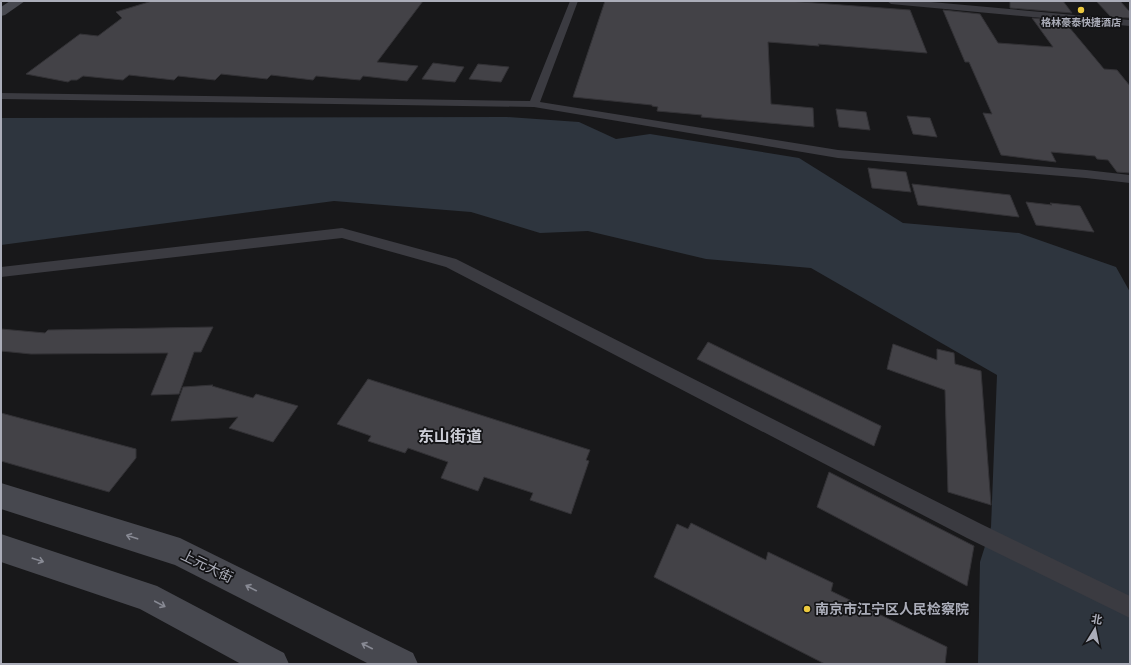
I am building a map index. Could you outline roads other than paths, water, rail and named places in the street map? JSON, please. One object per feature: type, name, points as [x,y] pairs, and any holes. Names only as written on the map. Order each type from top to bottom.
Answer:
[{"type":"main road","points":[[1,12],[19,1]]},
{"type":"main road","name":"上元大街","points":[[1,496],[180,552],[402,664]]},
{"type":"main road","points":[[1,548],[147,596],[273,664]]},
{"type":"street","points":[[534,104],[574,1]]},
{"type":"street","points":[[891,1],[1130,23]]},
{"type":"street","points":[[1,96],[534,104],[838,154],[1079,173],[1130,179]]},
{"type":"street","points":[[1,272],[342,233],[451,263],[974,531],[1130,607]]},
{"type":"place","name":"格林豪泰快捷酒店","points":[[1081,10]]},
{"type":"place","name":"南京市江宁区人民检察院","points":[[807,609]]},
{"type":"district","name":"东山街道","points":[[450,436]]}]
